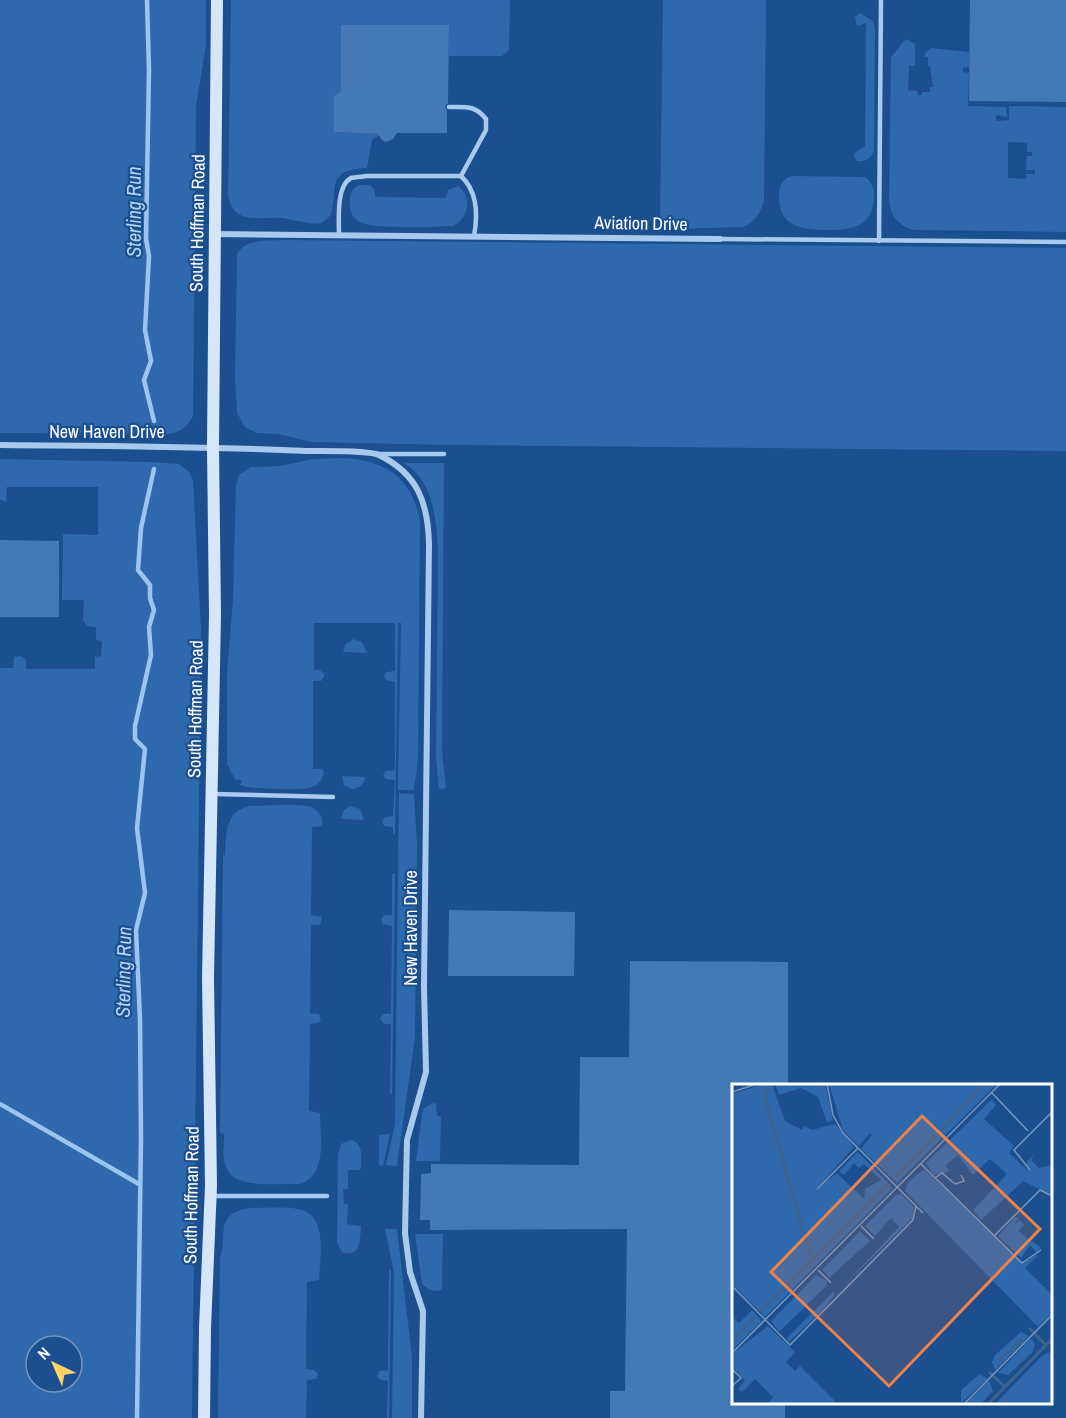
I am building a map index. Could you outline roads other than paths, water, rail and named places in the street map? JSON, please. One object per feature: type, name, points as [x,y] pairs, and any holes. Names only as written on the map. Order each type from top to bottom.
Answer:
[{"type":"street","name":"South Hoffman Road","points":[[204,1418],[210,1196],[208,977],[215,615],[213,447],[217,0]]},
{"type":"street","name":"Aviation Drive","points":[[216,234],[720,239]]},
{"type":"street","name":"New Haven Drive","points":[[0,445],[213,447],[376,454],[400,470],[420,492],[429,529],[424,975],[426,1072],[408,1140],[405,1233],[410,1272],[423,1311],[422,1418]]},
{"type":"lane","points":[[879,241],[881,0]]},
{"type":"lane","points":[[449,107],[468,107],[480,111],[486,118],[486,130],[461,176]]},
{"type":"lane","points":[[339,235],[341,195],[345,184],[352,178],[461,176],[468,182],[475,198],[477,221],[474,236]]},
{"type":"lane","name":"Aviation Drive","points":[[720,239],[1066,242]]},
{"type":"lane","points":[[376,454],[444,454]]},
{"type":"lane","points":[[212,794],[333,797]]},
{"type":"lane","points":[[210,1196],[327,1196]]},
{"type":"waterway","name":"Sterling Run","points":[[147,0],[149,70],[146,239],[149,256],[145,330],[151,361],[144,380],[154,421]]},
{"type":"waterway","name":"Sterling Run","points":[[137,1418],[141,1138],[140,1020],[136,930],[145,893],[137,828],[145,749],[135,739],[135,726],[151,655],[149,627],[154,610],[150,598],[150,585],[138,570],[141,528],[154,469]]},
{"type":"waterway","points":[[0,1104],[139,1184]]}]
